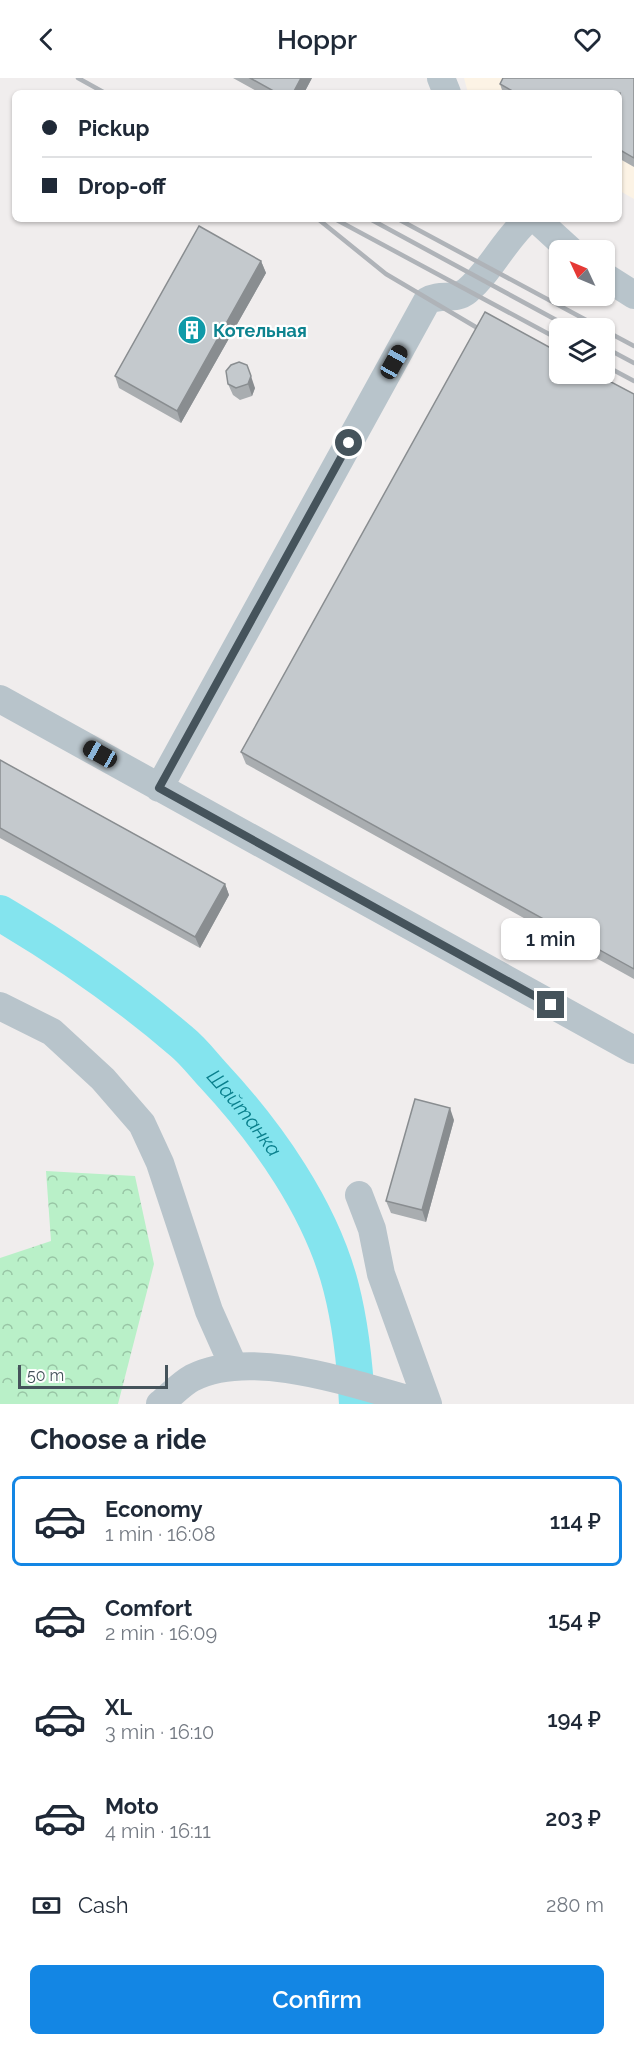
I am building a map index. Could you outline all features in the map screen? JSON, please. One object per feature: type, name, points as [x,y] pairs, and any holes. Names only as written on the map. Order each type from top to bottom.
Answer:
[{"type":"street","points":[[159,788],[427,301],[435,296],[457,297],[468,290],[504,243],[525,222]]},
{"type":"street","points":[[539,222],[559,240]]},
{"type":"street","points":[[615,283],[634,295]]},
{"type":"street","points":[[0,699],[634,1050]]},
{"type":"street","points":[[0,1006],[52,1032],[103,1079],[142,1124],[160,1163],[209,1311],[233,1365]]},
{"type":"street","points":[[359,1195],[372,1229],[385,1284],[427,1404]]},
{"type":"street","points":[[160,1404],[192,1378],[233,1365],[303,1370],[427,1404]]},
{"type":"shaded area","points":[[464,78],[634,78],[634,199],[622,192],[622,90],[467,90]]},
{"type":"green space","points":[[46,1171],[135,1176],[154,1264],[118,1404],[0,1404],[0,1258],[51,1241]]},
{"type":"building","points":[[250,78],[301,78],[295,90],[272,90]]},
{"type":"building","points":[[503,78],[634,78],[634,158],[622,151],[622,90],[511,90],[500,84]]},
{"type":"building","name":"Котельная","points":[[199,226],[261,261],[177,411],[115,376]]},
{"type":"building","points":[[485,312],[549,347],[549,384],[615,384],[634,394],[634,969],[241,752]]},
{"type":"building","points":[[239,362],[247,365],[251,376],[248,384],[236,388],[228,384],[226,371],[231,365]]},
{"type":"building","points":[[0,760],[225,884],[195,937],[0,828]]},
{"type":"building","points":[[415,1099],[450,1108],[422,1210],[386,1201]]},
{"type":"waterway","name":"Шайтанка","points":[[0,913],[94,973],[182,1042],[233,1098],[272,1147],[306,1201],[332,1258],[350,1331],[357,1404]]},
{"type":"railway","points":[[78,78],[100,90]]},
{"type":"railway","points":[[322,222],[386,274],[491,336]]},
{"type":"railway","points":[[341,222],[549,334]]},
{"type":"railway","points":[[376,222],[553,318]]},
{"type":"railway","points":[[404,222],[582,318]]},
{"type":"railway","points":[[615,336],[634,346]]},
{"type":"railway","points":[[615,353],[634,363]]},
{"type":"railway","points":[[615,371],[634,381]]},
{"type":"place","name":"Котельная","points":[[192,330]]},
{"type":"route","points":[[349,443],[159,788],[551,1005]]}]
